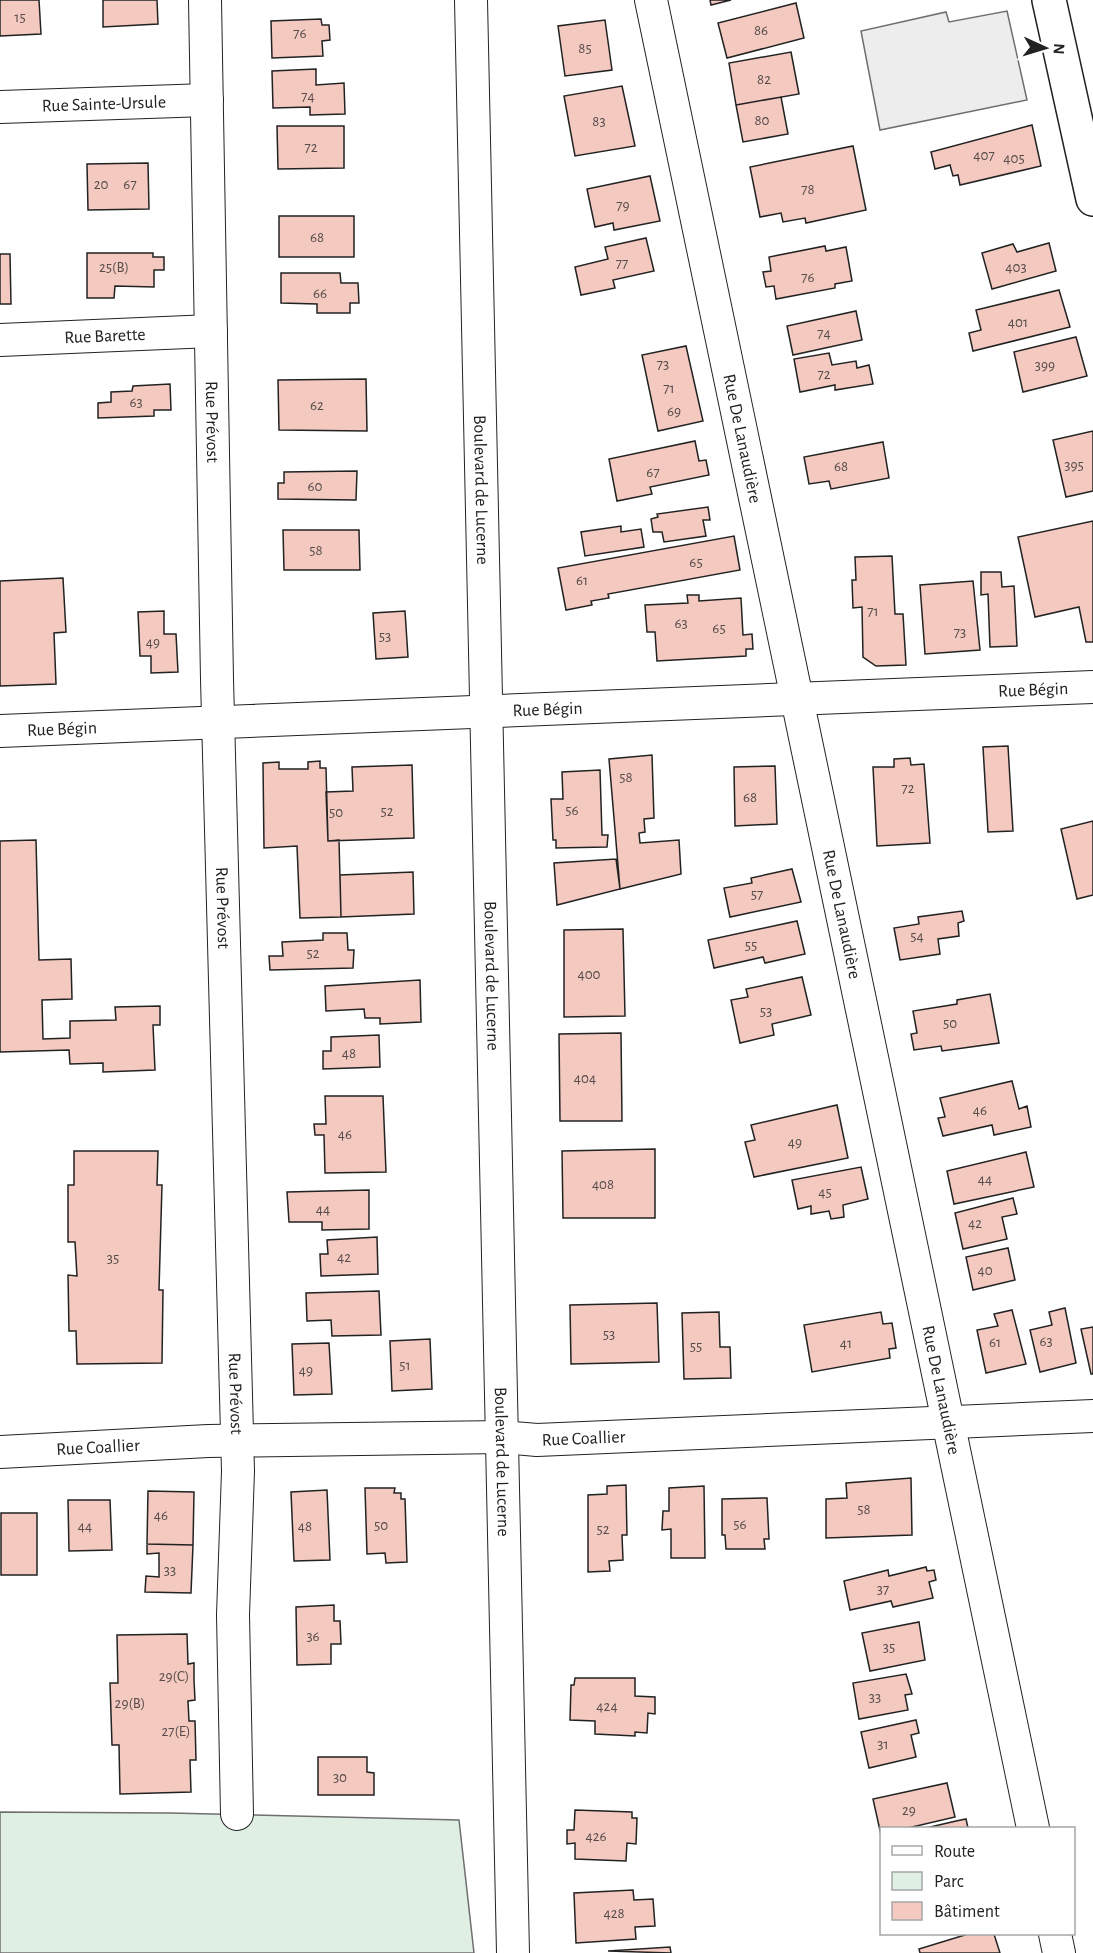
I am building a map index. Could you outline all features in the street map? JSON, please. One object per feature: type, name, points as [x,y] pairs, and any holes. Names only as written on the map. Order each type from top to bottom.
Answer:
[{"type":"main road","points":[[1049,0],[1093,199]]},
{"type":"street","name":"Rue Prévost","points":[[205,0],[218,721],[237,1440],[233,1615],[237,1814]]},
{"type":"street","name":"Boulevard de Lucerne","points":[[471,0],[513,1953]]},
{"type":"street","name":"Rue De Lanaudière","points":[[651,0],[1033,1827]]},
{"type":"street","name":"Rue Sainte-Ursule","points":[[0,107],[207,100]]},
{"type":"street","name":"Rue Barette","points":[[0,340],[211,331]]},
{"type":"street","name":"Rue Bégin","points":[[0,731],[1093,687]]},
{"type":"street","name":"Rue Coallier","points":[[0,1452],[237,1440],[503,1437],[537,1440],[1093,1416]]},
{"type":"street","points":[[1055,1935],[1059,1953]]},
{"type":"green space","points":[[0,1812],[170,1813],[459,1820],[474,1953],[0,1953]]},
{"type":"shaded area","points":[[1007,11],[1027,100],[880,130],[861,31],[946,12],[949,22]]},
{"type":"building","points":[[0,0],[39,0],[41,34],[0,36]]},
{"type":"building","points":[[103,0],[157,0],[158,24],[103,27]]},
{"type":"building","points":[[710,0],[731,0],[711,5]]},
{"type":"building","points":[[796,3],[804,38],[727,58],[718,23]]},
{"type":"building","points":[[321,19],[322,25],[329,25],[330,40],[322,41],[323,56],[272,58],[271,21]]},
{"type":"building","points":[[605,20],[612,70],[565,76],[558,26]]},
{"type":"building","points":[[791,52],[799,94],[736,105],[729,63]]},
{"type":"building","points":[[316,69],[316,85],[344,83],[345,114],[310,115],[310,107],[273,108],[272,71]]},
{"type":"building","points":[[622,86],[635,146],[575,156],[564,96]]},
{"type":"building","points":[[781,97],[788,134],[743,142],[736,105]]},
{"type":"building","points":[[1032,125],[1041,166],[960,185],[958,175],[953,176],[950,165],[935,169],[931,152]]},
{"type":"building","points":[[277,126],[344,126],[344,168],[278,169]]},
{"type":"building","points":[[853,146],[866,210],[806,223],[805,218],[783,222],[781,213],[760,217],[750,167]]},
{"type":"building","points":[[148,163],[149,209],[88,210],[87,164]]},
{"type":"building","points":[[650,176],[660,221],[614,230],[613,223],[595,227],[587,189]]},
{"type":"building","points":[[279,216],[354,216],[354,257],[279,257]]},
{"type":"building","points":[[646,238],[654,271],[613,280],[615,288],[581,295],[575,267],[608,259],[605,247]]},
{"type":"building","points":[[1049,243],[1056,271],[992,289],[982,253],[1013,244],[1017,252]]},
{"type":"building","points":[[825,246],[826,251],[846,247],[852,281],[835,284],[835,288],[776,299],[774,286],[766,287],[763,272],[771,271],[769,257]]},
{"type":"building","points":[[87,253],[153,253],[153,257],[164,257],[164,270],[154,270],[154,287],[115,286],[114,298],[87,298]]},
{"type":"building","points":[[0,254],[10,254],[11,304],[0,304]]},
{"type":"building","points":[[281,273],[340,273],[341,283],[358,283],[359,303],[350,303],[350,313],[317,313],[317,304],[281,303]]},
{"type":"building","points":[[1059,290],[1070,327],[973,351],[969,333],[981,330],[976,310]]},
{"type":"building","points":[[856,311],[862,340],[793,355],[787,326]]},
{"type":"building","points":[[1076,337],[1087,376],[1023,392],[1014,352]]},
{"type":"building","points":[[686,346],[703,421],[658,431],[642,355]]},
{"type":"building","points":[[829,353],[832,365],[856,361],[857,368],[869,365],[873,384],[835,390],[835,385],[800,392],[794,359]]},
{"type":"building","points":[[366,379],[367,431],[279,430],[278,380]]},
{"type":"building","points":[[170,384],[171,410],[154,410],[154,416],[98,418],[98,403],[111,402],[111,392],[132,391],[133,386]]},
{"type":"building","points":[[1093,431],[1093,491],[1066,497],[1053,440]]},
{"type":"building","points":[[695,441],[699,461],[706,460],[709,475],[650,487],[652,494],[617,501],[609,459]]},
{"type":"building","points":[[883,442],[889,478],[831,489],[829,481],[809,484],[804,457]]},
{"type":"building","points":[[357,471],[356,500],[278,499],[278,483],[284,483],[284,472]]},
{"type":"building","points":[[708,507],[710,520],[703,520],[706,536],[664,542],[662,532],[653,532],[651,519],[658,517],[657,514]]},
{"type":"building","points":[[1093,521],[1093,642],[1086,642],[1079,607],[1035,617],[1018,537]]},
{"type":"building","points":[[621,526],[621,532],[641,529],[644,547],[585,556],[581,532]]},
{"type":"building","points":[[283,530],[359,530],[360,570],[284,570]]},
{"type":"building","points":[[734,536],[740,570],[608,594],[609,598],[591,601],[592,605],[566,610],[558,568]]},
{"type":"building","points":[[892,556],[895,614],[903,614],[906,665],[876,666],[863,657],[862,607],[853,608],[852,580],[856,580],[855,557]]},
{"type":"building","points":[[981,572],[1001,572],[1002,587],[1014,586],[1017,646],[990,647],[988,594],[981,595]]},
{"type":"building","points":[[63,578],[66,632],[54,633],[56,684],[0,686],[0,581]]},
{"type":"building","points":[[973,581],[980,650],[925,654],[920,585]]},
{"type":"building","points":[[687,595],[699,595],[699,601],[741,598],[743,635],[752,634],[753,649],[746,649],[746,656],[657,661],[655,632],[647,632],[645,605],[688,603]]},
{"type":"building","points":[[164,611],[164,634],[176,634],[178,672],[151,673],[151,656],[140,656],[138,612]]},
{"type":"building","points":[[405,611],[408,657],[376,659],[373,613]]},
{"type":"building","points":[[1008,746],[1013,831],[988,832],[983,747]]},
{"type":"building","points":[[652,755],[654,818],[644,819],[645,832],[639,833],[640,843],[679,840],[681,874],[620,889],[609,759]]},
{"type":"building","points":[[910,758],[911,765],[924,764],[930,843],[877,846],[873,767],[894,767],[894,759]]},
{"type":"building","points":[[320,761],[320,768],[326,768],[328,841],[339,840],[341,917],[300,918],[297,846],[264,848],[263,763],[279,762],[279,769],[308,769],[308,762]]},
{"type":"building","points":[[412,765],[414,838],[328,841],[326,792],[353,791],[352,767]]},
{"type":"building","points":[[775,766],[777,824],[735,826],[734,767]]},
{"type":"building","points":[[600,770],[602,835],[608,835],[607,847],[556,848],[556,840],[553,840],[551,799],[563,799],[562,772]]},
{"type":"building","points":[[1093,821],[1093,895],[1077,899],[1061,829]]},
{"type":"building","points":[[36,840],[39,960],[71,959],[72,999],[42,1000],[43,1039],[70,1038],[70,1021],[116,1020],[115,1007],[160,1006],[160,1025],[153,1025],[155,1070],[103,1072],[103,1063],[70,1064],[69,1050],[0,1052],[0,841]]},
{"type":"building","points":[[616,859],[620,889],[557,905],[554,863]]},
{"type":"building","points":[[792,869],[801,902],[730,917],[724,888],[752,883],[751,878]]},
{"type":"building","points":[[413,872],[414,914],[341,917],[340,875]]},
{"type":"building","points":[[962,911],[964,921],[958,923],[959,936],[938,939],[940,954],[900,960],[894,928],[919,924],[918,917]]},
{"type":"building","points":[[797,921],[805,954],[765,963],[763,957],[714,968],[708,940]]},
{"type":"building","points":[[623,929],[625,1016],[564,1017],[564,930]]},
{"type":"building","points":[[323,933],[347,933],[348,950],[354,950],[353,968],[270,970],[269,956],[283,956],[282,942],[323,940]]},
{"type":"building","points":[[802,977],[811,1015],[772,1024],[774,1035],[740,1043],[731,1000],[748,997],[746,989]]},
{"type":"building","points":[[420,980],[421,1022],[380,1024],[380,1018],[365,1018],[364,1009],[326,1011],[325,986]]},
{"type":"building","points":[[990,994],[999,1043],[942,1051],[941,1046],[914,1050],[911,1034],[917,1033],[913,1011],[957,1004],[957,1000]]},
{"type":"building","points":[[621,1033],[622,1121],[560,1121],[559,1034]]},
{"type":"building","points":[[379,1035],[380,1067],[323,1069],[323,1051],[331,1051],[331,1037]]},
{"type":"building","points":[[1012,1081],[1019,1109],[1027,1106],[1031,1127],[994,1135],[992,1125],[943,1136],[938,1118],[945,1117],[940,1098]]},
{"type":"building","points":[[325,1096],[383,1096],[386,1172],[325,1173],[324,1135],[315,1135],[314,1124],[326,1124]]},
{"type":"building","points":[[837,1105],[848,1158],[754,1177],[745,1142],[755,1140],[751,1125]]},
{"type":"building","points":[[655,1149],[655,1218],[563,1218],[562,1151]]},
{"type":"building","points":[[74,1151],[158,1151],[157,1185],[162,1185],[159,1290],[163,1290],[162,1363],[77,1364],[76,1331],[69,1331],[68,1275],[77,1276],[75,1242],[68,1242],[68,1185],[74,1185]]},
{"type":"building","points":[[1026,1152],[1034,1187],[954,1204],[947,1171]]},
{"type":"building","points":[[861,1167],[868,1199],[843,1205],[844,1217],[831,1219],[829,1211],[811,1214],[811,1206],[798,1209],[792,1180]]},
{"type":"building","points":[[369,1190],[369,1229],[322,1230],[322,1222],[289,1222],[287,1192]]},
{"type":"building","points":[[1013,1198],[1017,1214],[1002,1217],[1007,1239],[963,1249],[955,1213]]},
{"type":"building","points":[[377,1237],[378,1274],[321,1276],[320,1254],[328,1254],[327,1240]]},
{"type":"building","points":[[1008,1248],[1015,1280],[973,1290],[966,1257]]},
{"type":"building","points":[[379,1291],[381,1335],[332,1336],[331,1320],[307,1321],[306,1293]]},
{"type":"building","points":[[657,1303],[659,1362],[571,1364],[570,1305]]},
{"type":"building","points":[[1065,1308],[1076,1363],[1040,1372],[1030,1330],[1052,1325],[1049,1312]]},
{"type":"building","points":[[1012,1310],[1026,1364],[986,1373],[977,1330],[998,1326],[994,1314]]},
{"type":"building","points":[[719,1312],[720,1347],[730,1347],[731,1378],[684,1379],[682,1313]]},
{"type":"building","points":[[881,1312],[883,1324],[892,1323],[896,1348],[889,1349],[890,1358],[812,1372],[804,1325]]},
{"type":"building","points":[[1093,1327],[1093,1374],[1091,1374],[1081,1329]]},
{"type":"building","points":[[430,1339],[432,1389],[392,1391],[390,1341]]},
{"type":"building","points":[[329,1343],[332,1394],[294,1395],[292,1344]]},
{"type":"building","points":[[911,1478],[912,1535],[826,1538],[826,1499],[847,1498],[846,1483]]},
{"type":"building","points":[[626,1485],[627,1535],[622,1535],[623,1560],[609,1561],[610,1571],[588,1572],[588,1495],[607,1494],[607,1486]]},
{"type":"building","points":[[704,1486],[705,1558],[671,1558],[671,1529],[662,1530],[663,1511],[669,1511],[669,1488]]},
{"type":"building","points":[[365,1488],[395,1488],[394,1493],[401,1493],[401,1499],[405,1499],[407,1562],[386,1563],[385,1553],[367,1554]]},
{"type":"building","points":[[327,1490],[330,1560],[294,1561],[291,1492]]},
{"type":"building","points":[[148,1491],[194,1492],[193,1545],[147,1544]]},
{"type":"building","points":[[767,1498],[769,1539],[764,1539],[765,1549],[726,1549],[725,1535],[722,1535],[722,1499]]},
{"type":"building","points":[[68,1500],[110,1500],[112,1550],[69,1551]]},
{"type":"building","points":[[1,1513],[37,1513],[37,1575],[1,1575]]},
{"type":"building","points":[[147,1544],[193,1545],[191,1593],[145,1592],[146,1576],[159,1577],[159,1553],[147,1554]]},
{"type":"building","points":[[926,1567],[927,1571],[934,1570],[936,1580],[929,1582],[933,1598],[893,1607],[891,1601],[850,1610],[844,1581],[888,1570],[889,1576]]},
{"type":"building","points":[[334,1605],[334,1621],[340,1621],[341,1644],[331,1644],[331,1664],[297,1665],[296,1607]]},
{"type":"building","points":[[919,1622],[925,1660],[870,1671],[862,1633]]},
{"type":"building","points":[[187,1634],[188,1664],[194,1663],[195,1700],[188,1701],[189,1721],[195,1721],[196,1760],[190,1760],[191,1792],[120,1794],[119,1745],[112,1745],[110,1683],[118,1683],[117,1635]]},
{"type":"building","points":[[906,1674],[912,1694],[905,1695],[908,1710],[859,1719],[853,1683]]},
{"type":"building","points":[[575,1678],[635,1678],[635,1696],[655,1697],[655,1714],[648,1713],[647,1733],[635,1732],[635,1736],[595,1734],[595,1721],[570,1720],[571,1685],[574,1685]]},
{"type":"building","points":[[916,1720],[919,1733],[911,1735],[916,1757],[869,1768],[861,1732]]},
{"type":"building","points":[[318,1757],[367,1757],[367,1772],[374,1773],[374,1795],[318,1795]]},
{"type":"building","points":[[947,1783],[955,1817],[912,1827],[880,1827],[880,1830],[873,1799]]},
{"type":"building","points":[[575,1810],[632,1812],[632,1818],[637,1818],[636,1844],[627,1843],[626,1861],[575,1859],[575,1843],[567,1844],[567,1830],[574,1830]]},
{"type":"building","points":[[966,1819],[968,1827],[930,1827]]},
{"type":"building","points":[[633,1890],[634,1900],[653,1899],[655,1926],[635,1927],[636,1939],[576,1943],[574,1893]]},
{"type":"building","points":[[965,1935],[994,1935],[1000,1953],[920,1953],[919,1949]]},
{"type":"building","points":[[670,1947],[671,1953],[608,1951]]}]
